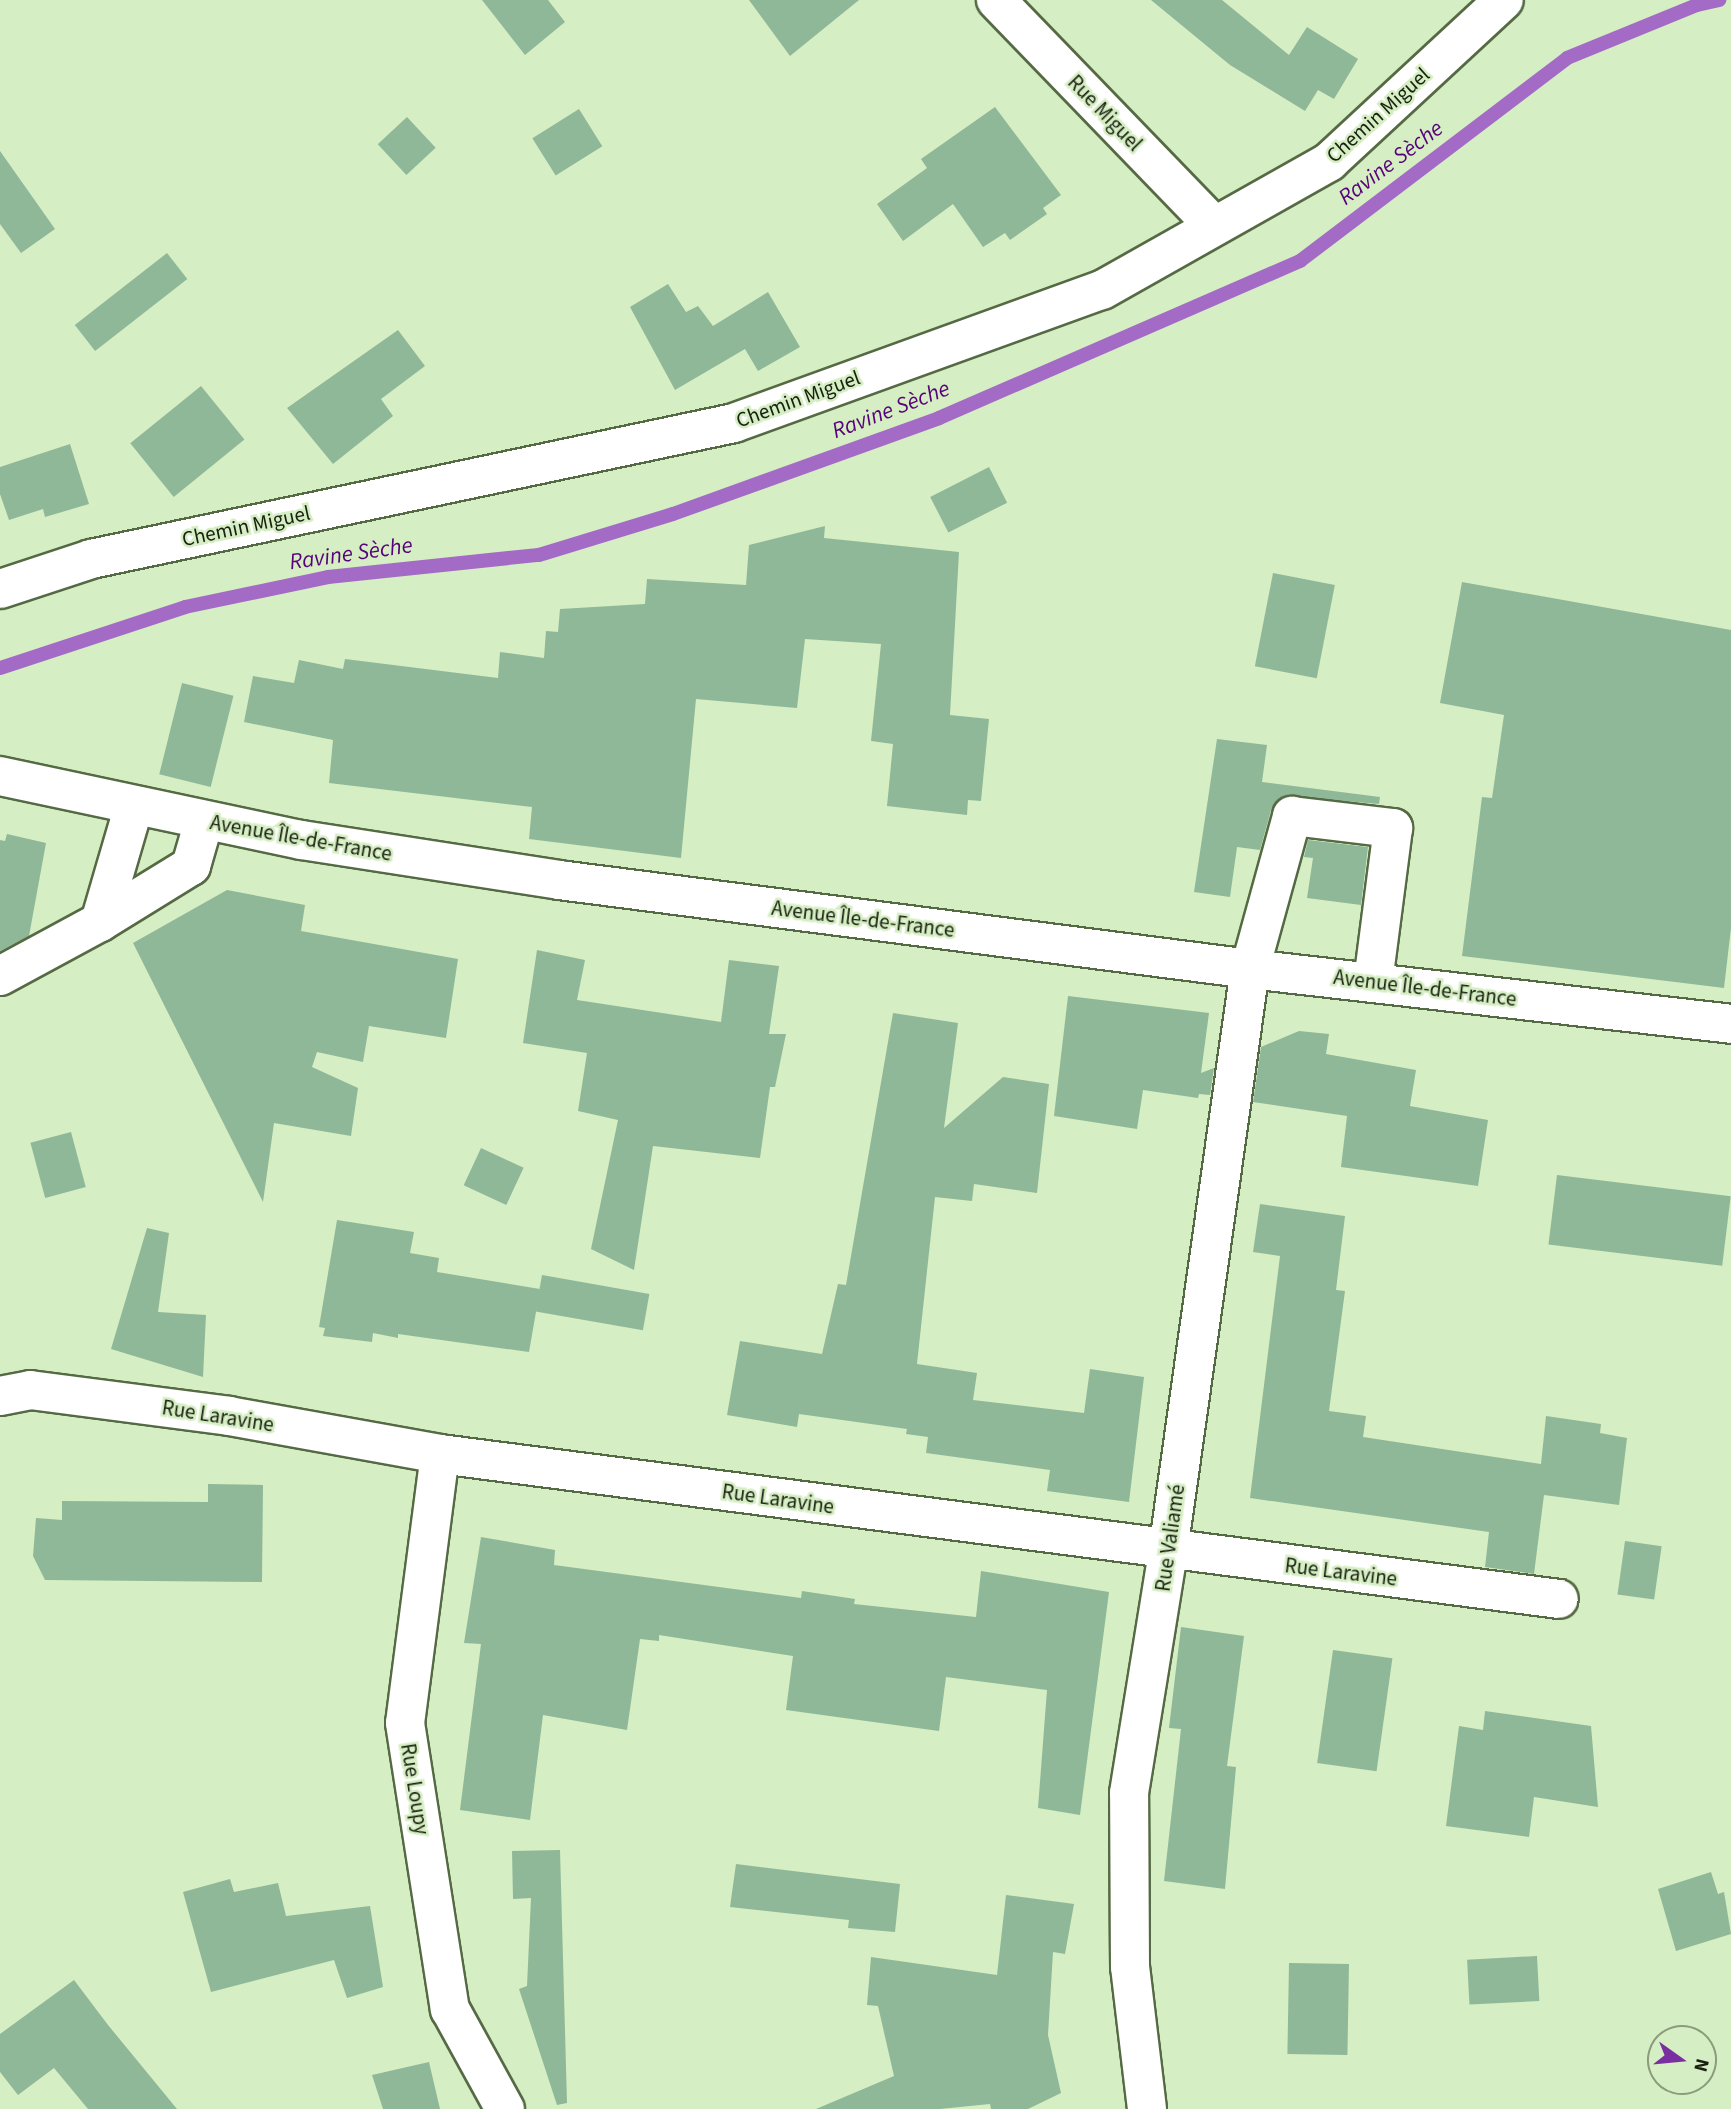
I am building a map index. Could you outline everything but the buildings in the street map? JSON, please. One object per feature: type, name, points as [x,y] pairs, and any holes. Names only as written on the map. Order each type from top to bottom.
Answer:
[{"type":"street","name":"Rue Miguel","points":[[996,0],[1214,226]]},
{"type":"street","name":"Chemin Miguel","points":[[0,589],[91,559],[734,423],[1102,290],[1329,162],[1504,0]]},
{"type":"street","name":"Avenue Île-de-France","points":[[0,776],[204,821],[559,880],[1250,969],[1731,1024]]},
{"type":"street","points":[[100,922],[134,806]]},
{"type":"street","name":"Rue Valiamé","points":[[1147,2109],[1130,1967],[1129,1793],[1168,1551],[1250,969],[1292,816],[1393,828],[1373,981]]},
{"type":"street","points":[[0,976],[100,922],[191,866],[204,821]]},
{"type":"street","name":"Rue Laravine","points":[[0,1396],[30,1390],[229,1416],[440,1454],[1559,1600]]},
{"type":"street","name":"Rue Loupy","points":[[440,1454],[405,1723],[450,2009],[505,2109]]},
{"type":"waterway","name":"Ravine Sèche","points":[[0,668],[185,607],[328,577],[539,555],[673,514],[939,418],[1300,261],[1567,58],[1697,5],[1719,0]]}]
